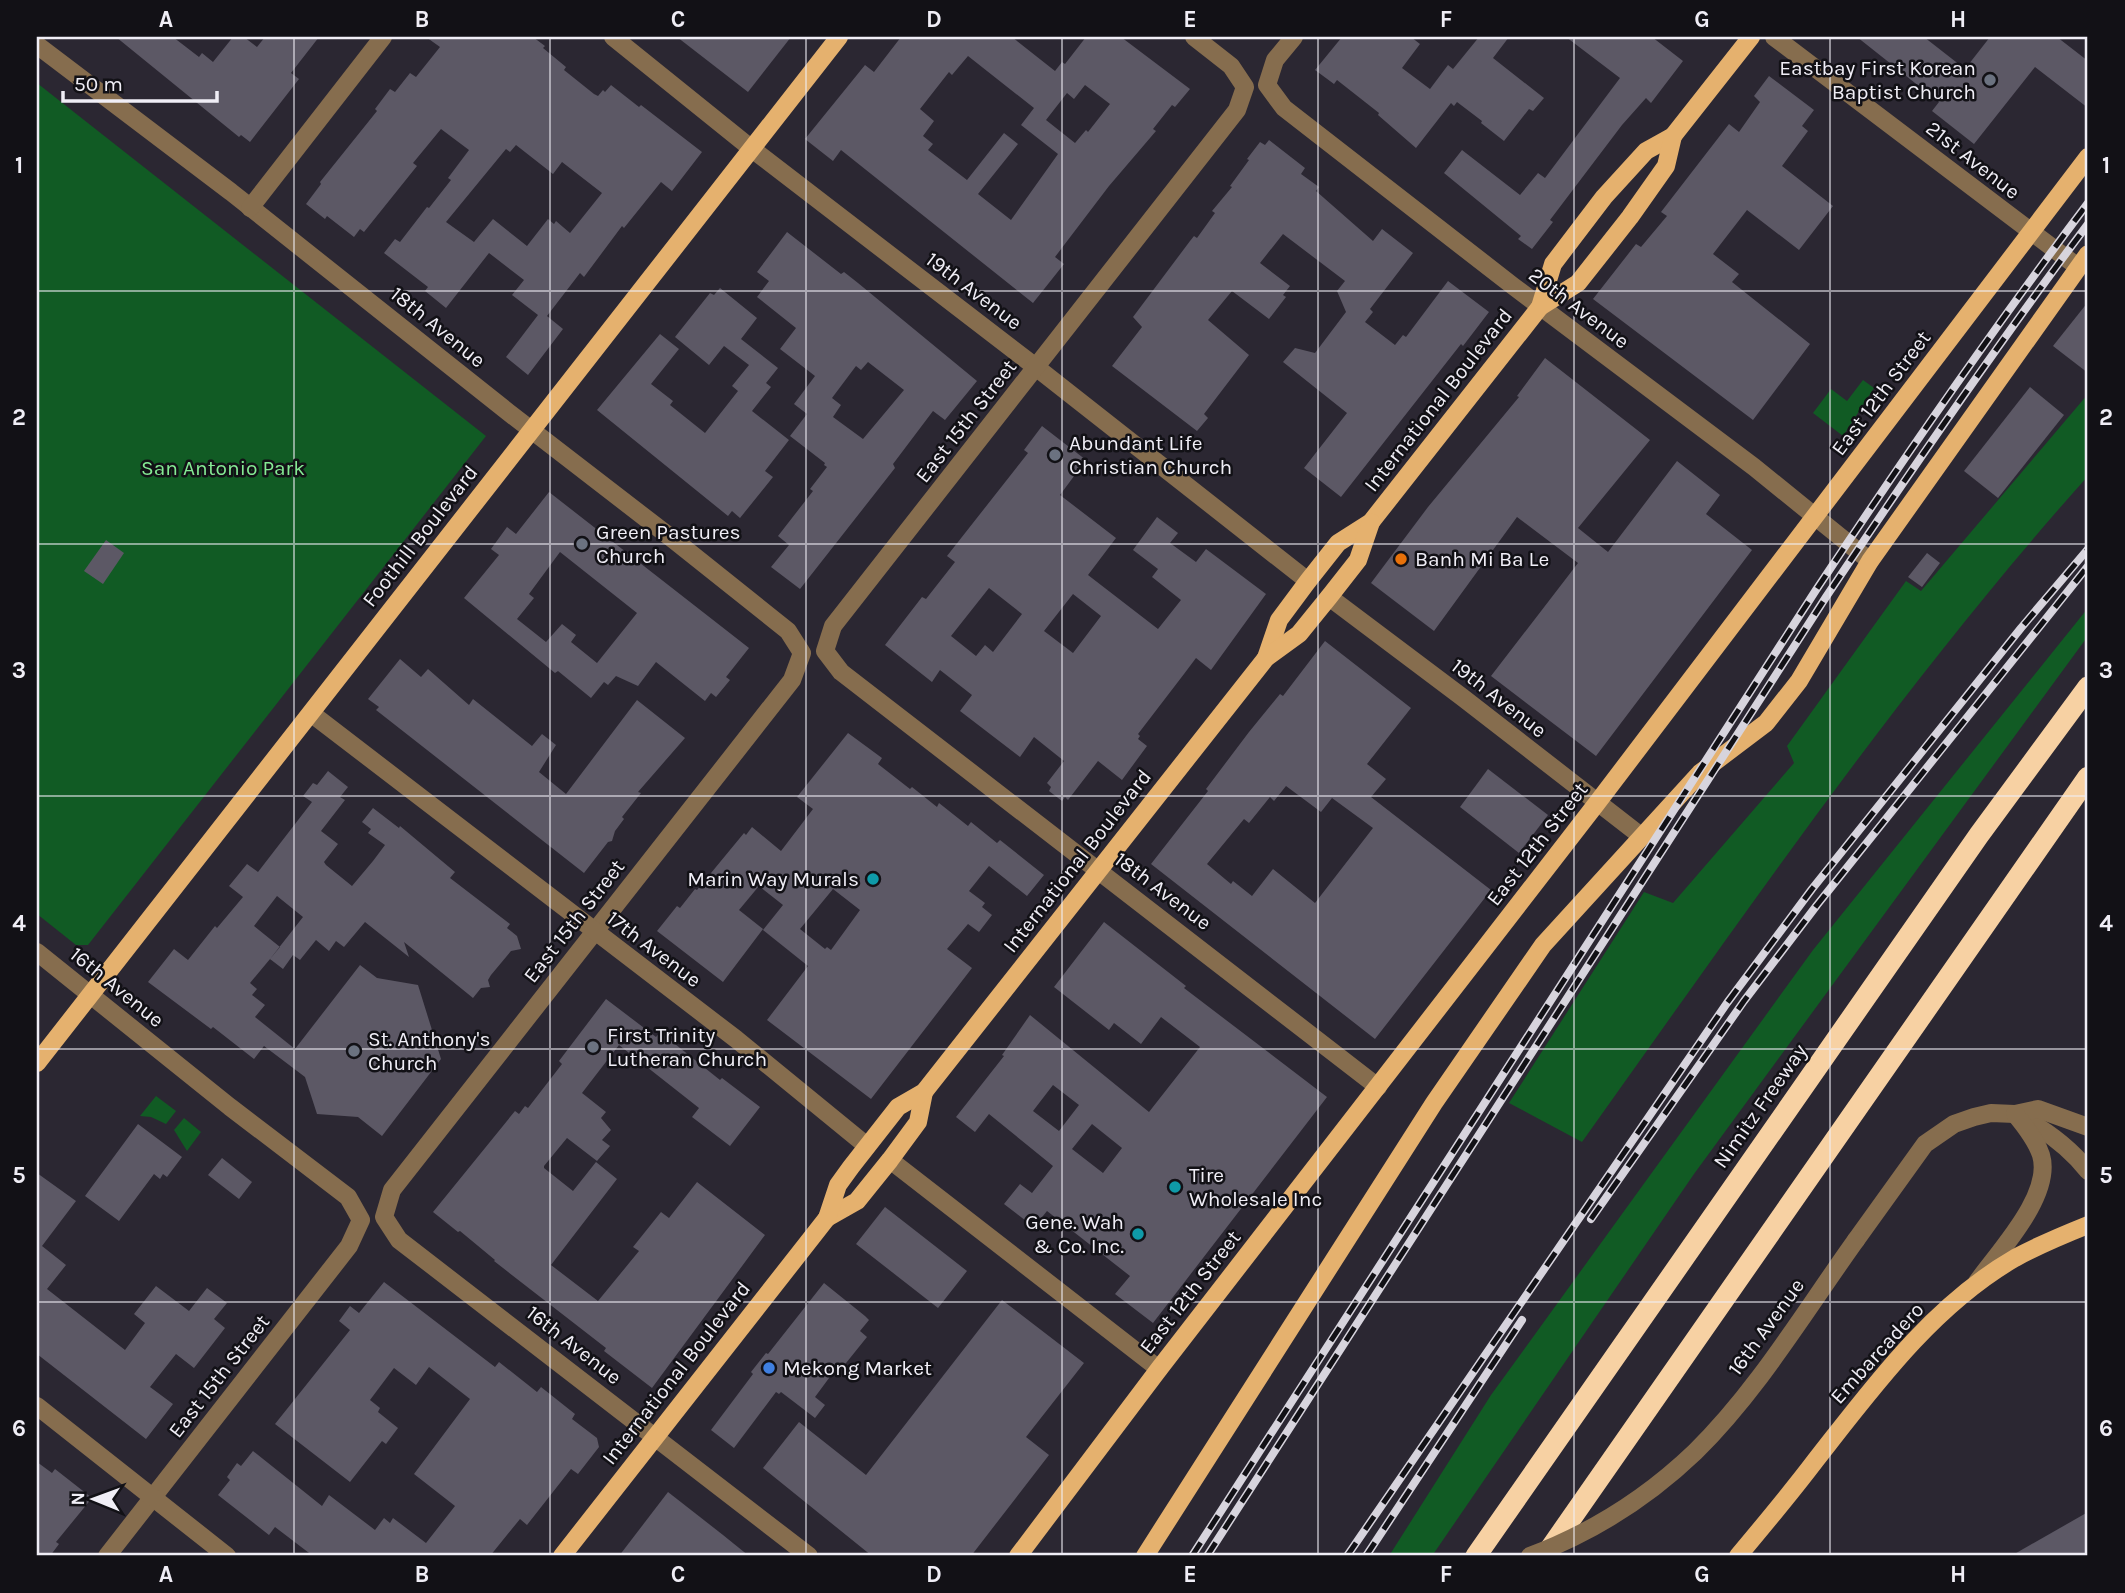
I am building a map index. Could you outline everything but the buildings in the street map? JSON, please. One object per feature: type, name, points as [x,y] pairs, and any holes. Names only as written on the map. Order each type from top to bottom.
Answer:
[{"type":"highway","name":"Nimitz Freeway","points":[[1476,1556],[1979,835],[2088,687]]},
{"type":"highway","points":[[1545,1556],[2088,777]]},
{"type":"main road","name":"Foothill Boulevard","points":[[37,1063],[839,37]]},
{"type":"main road","name":"International Boulevard","points":[[1540,307],[1553,264],[1597,206],[1646,151],[1673,136],[1751,37]]},
{"type":"main road","name":"International Boulevard","points":[[562,1556],[827,1218],[838,1185],[898,1107],[924,1092],[1266,658],[1299,634],[1329,597],[1358,560],[1371,522],[1540,307],[1578,283],[1630,217],[1666,166],[1673,136]]},
{"type":"main road","name":"East 12th Street","points":[[1018,1556],[1159,1369],[1597,803],[2088,157]]},
{"type":"main road","points":[[1145,1556],[1486,1024],[1543,944],[1700,773],[1766,723],[1799,681],[1871,561],[2083,261]]},
{"type":"main road","name":"International Boulevard","points":[[1266,658],[1279,620],[1308,581],[1338,543],[1371,522]]},
{"type":"main road","name":"International Boulevard","points":[[827,1218],[857,1201],[890,1160],[918,1122],[924,1092]]},
{"type":"main road","name":"Embarcadero","points":[[1738,1556],[1900,1355],[1934,1320],[1974,1286],[2015,1258],[2088,1225]]},
{"type":"street","points":[[250,208],[383,37]]},
{"type":"street","name":"19th Avenue","points":[[613,37],[752,149],[1308,581]]},
{"type":"street","name":"East 15th Street","points":[[825,650],[833,626],[1237,110],[1245,87],[1231,66],[1194,37]]},
{"type":"street","name":"20th Avenue","points":[[1294,37],[1275,60],[1267,85],[1283,108],[1540,307],[1685,415],[1871,561]]},
{"type":"street","name":"21st Avenue","points":[[1774,37],[2031,233],[2083,261]]},
{"type":"street","name":"18th Avenue","points":[[37,45],[250,208],[788,631],[802,653]]},
{"type":"street","name":"19th Avenue","points":[[1329,597],[1641,835]]},
{"type":"street","name":"18th Avenue","points":[[825,650],[841,672],[1378,1087]]},
{"type":"street","name":"East 15th Street","points":[[384,1217],[392,1190],[792,680],[802,653]]},
{"type":"street","name":"17th Avenue","points":[[312,714],[594,933],[736,1039],[867,1146]]},
{"type":"street","name":"16th Avenue","points":[[37,952],[89,996],[348,1197],[361,1220]]},
{"type":"street","name":"16th Avenue","points":[[1530,1556],[1581,1534],[1632,1503],[1695,1452],[1754,1384],[1918,1153],[1934,1136],[1973,1116],[1991,1113],[2015,1114],[2038,1109],[2088,1127]]},
{"type":"street","points":[[2015,1114],[2046,1131],[2079,1159],[2088,1171]]},
{"type":"street","points":[[1974,1286],[2033,1205],[2043,1179],[2041,1156],[2029,1132],[2015,1114]]},
{"type":"street","points":[[890,1160],[1159,1369]]},
{"type":"street","name":"16th Avenue","points":[[384,1217],[399,1240],[809,1556]]},
{"type":"street","name":"East 15th Street","points":[[107,1556],[349,1246],[361,1220]]},
{"type":"street","points":[[37,1406],[227,1556]]},
{"type":"green space","name":"San Antonio Park","points":[[37,83],[486,436],[88,945],[76,945],[37,914]]},
{"type":"green space","points":[[1863,380],[1874,388],[1843,436],[1813,413],[1831,389],[1847,401]]},
{"type":"green space","points":[[2088,394],[2088,476],[1953,636],[1889,718],[1764,886],[1582,1142],[1509,1103],[1644,892],[1673,903],[1794,763],[1787,746],[1906,581],[1921,591]]},
{"type":"green space","points":[[2088,608],[2088,636],[1694,1174],[1432,1556],[1389,1556],[1491,1395],[1813,950]]},
{"type":"green space","points":[[156,1096],[176,1111],[166,1124],[151,1117],[140,1116]]},
{"type":"green space","points":[[184,1118],[201,1132],[187,1151],[174,1130]]},
{"type":"railway","points":[[1192,1556],[1816,590],[1949,395],[2088,203]]},
{"type":"railway","points":[[1207,1556],[1826,597],[1955,408],[2088,224]]},
{"type":"railway","points":[[1347,1556],[1727,1003],[1812,889],[2021,628],[2088,549]]},
{"type":"railway","points":[[1591,1219],[1744,1001],[1817,905],[2088,566]]},
{"type":"railway","points":[[1366,1556],[1522,1320]]},
{"type":"place","name":"Eastbay First Korean Baptist Church","points":[[1990,80]]},
{"type":"place","name":"Abundant Life Christian Church","points":[[1055,455]]},
{"type":"place","name":"Green Pastures Church","points":[[582,544]]},
{"type":"place","name":"Banh Mi Ba Le","points":[[1401,559]]},
{"type":"place","name":"Marin Way Murals","points":[[873,879]]},
{"type":"place","name":"First Trinity Lutheran Church","points":[[593,1047]]},
{"type":"place","name":"St. Anthony's Church","points":[[354,1051]]},
{"type":"place","name":"Tire Wholesale Inc","points":[[1175,1187]]},
{"type":"place","name":"Gene. Wah & Co. Inc.","points":[[1138,1234]]},
{"type":"place","name":"Mekong Market","points":[[769,1368]]}]
